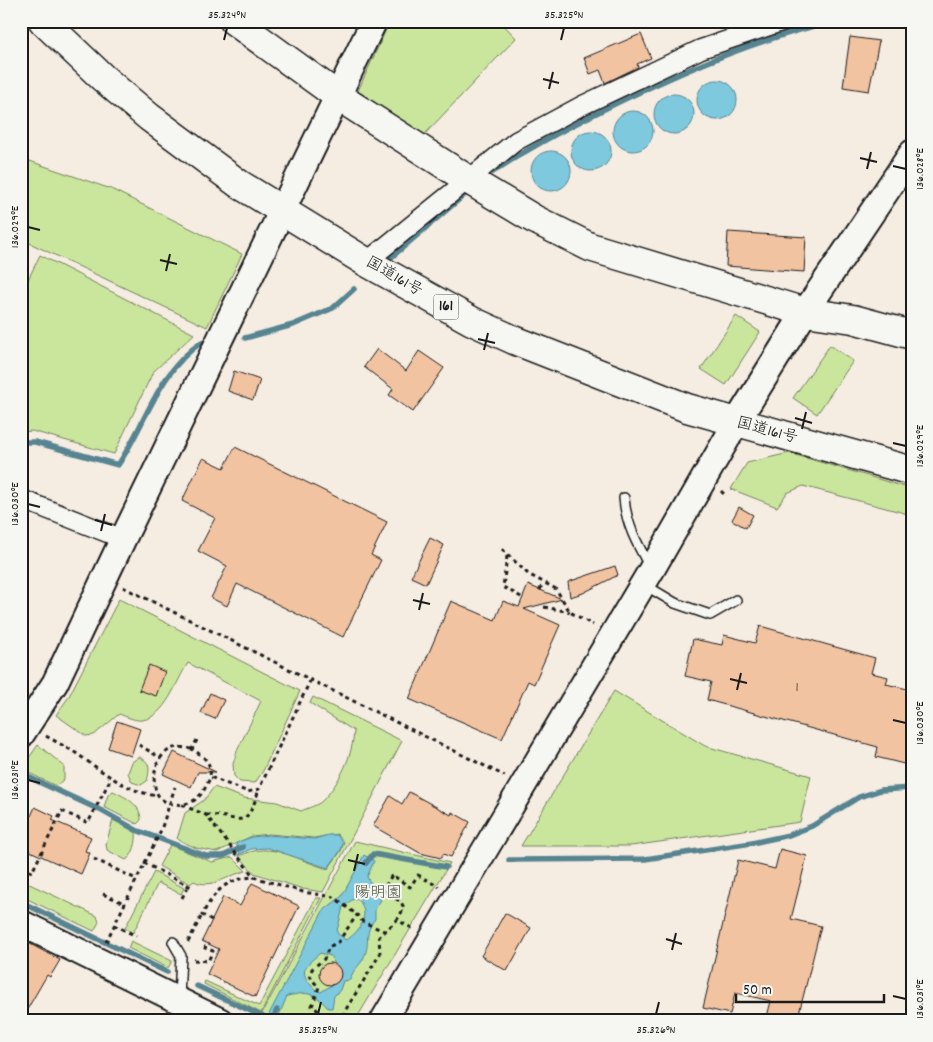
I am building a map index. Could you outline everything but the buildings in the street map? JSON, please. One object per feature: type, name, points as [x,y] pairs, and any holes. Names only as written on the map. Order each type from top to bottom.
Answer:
[{"type":"highway","name":"国道161号","points":[[44,21],[103,78],[149,117],[239,184],[283,213],[366,262],[472,321],[514,340],[687,408],[912,471]]},
{"type":"highway","points":[[234,21],[339,97],[467,179],[534,219],[590,247],[805,312],[853,319],[912,335]]},
{"type":"street","points":[[31,734],[123,539],[283,213],[374,21]]},
{"type":"street","points":[[366,262],[516,141],[581,106],[701,49],[784,21]]},
{"type":"street","points":[[384,1021],[736,423],[805,312],[912,153]]},
{"type":"street","points":[[21,500],[123,539]]},
{"type":"street","points":[[21,923],[220,1021]]},
{"type":"lane","points":[[624,498],[625,516],[647,576],[675,604],[710,615],[736,600]]},
{"type":"lane","points":[[174,942],[181,956],[179,1001]]},
{"type":"path","points":[[502,550],[528,574],[556,589],[570,612]]},
{"type":"path","points":[[507,555],[503,587],[523,598]]},
{"type":"path","points":[[540,590],[543,583]]},
{"type":"path","points":[[117,584],[310,681],[506,776]]},
{"type":"path","points":[[544,607],[570,612],[596,626]]},
{"type":"path","points":[[31,734],[76,753],[111,778],[145,794],[158,796],[169,804],[235,821],[242,819],[253,809],[259,788],[310,681]]},
{"type":"path","points":[[192,749],[196,740]]},
{"type":"path","points":[[139,745],[161,758]]},
{"type":"path","points":[[158,796],[154,783],[154,772],[161,758],[169,750],[180,747],[192,749],[209,762],[211,768],[210,777],[206,788],[199,798],[190,804],[182,806]]},
{"type":"path","points":[[210,777],[248,792],[259,788]]},
{"type":"path","points":[[21,867],[32,872],[62,811],[88,823],[111,778]]},
{"type":"path","points":[[108,938],[161,830],[175,787]]},
{"type":"path","points":[[206,815],[254,877]]},
{"type":"path","points":[[94,859],[136,879]]},
{"type":"path","points":[[144,863],[189,887],[182,898]]},
{"type":"path","points":[[356,915],[338,942],[329,947],[312,968],[310,975],[319,987],[312,1006],[330,1019],[342,1020],[380,954],[380,937],[397,920],[403,905],[383,890],[392,875],[410,887],[418,876],[441,888]]},
{"type":"path","points":[[212,920],[202,915],[214,893],[234,882],[254,877],[303,892],[339,899],[362,922],[384,931]]},
{"type":"path","points":[[103,894],[124,904]]},
{"type":"path","points":[[397,920],[415,930]]},
{"type":"path","points":[[114,926],[136,936]]},
{"type":"path","points":[[192,960],[199,962],[208,961],[213,951],[205,948],[207,943]]},
{"type":"path","points":[[312,1021],[318,1012]]},
{"type":"green space","points":[[390,21],[500,21],[516,38],[423,136],[358,91]]},
{"type":"green space","points":[[21,158],[111,189],[242,254],[207,327],[21,239]]},
{"type":"green space","points":[[40,255],[194,334],[153,372],[114,454],[32,431],[21,432],[21,294]]},
{"type":"green space","points":[[736,316],[760,332],[726,385],[701,369]]},
{"type":"green space","points":[[830,345],[853,361],[817,414],[793,398]]},
{"type":"green space","points":[[789,453],[912,489],[912,515],[803,486],[787,493],[777,507],[731,489],[747,463]]},
{"type":"green space","points":[[119,599],[300,691],[263,771],[255,783],[240,782],[234,776],[233,764],[237,751],[261,701],[188,663],[170,697],[158,712],[150,717],[139,720],[119,714],[94,735],[86,736],[56,715],[68,698]]},
{"type":"green space","points":[[614,691],[705,746],[811,776],[800,822],[631,846],[521,846]]},
{"type":"green space","points":[[313,697],[402,741],[323,892],[303,889],[254,873],[239,856],[263,850],[273,851],[284,853],[328,869],[341,851],[344,842],[337,834],[314,838],[269,834],[252,836],[217,852],[196,848],[177,839],[185,813],[204,800],[214,787],[244,798],[277,802],[301,811],[322,801],[329,794],[340,777],[348,759],[354,731],[310,703]]},
{"type":"green space","points":[[38,745],[64,766],[64,779],[56,786],[27,772],[21,781],[21,769]]},
{"type":"green space","points":[[139,757],[146,761],[149,766],[147,781],[141,785],[132,782],[128,773],[132,762]]},
{"type":"green space","points":[[113,791],[135,805],[141,820],[137,824],[104,807],[108,795]]},
{"type":"green space","points":[[113,820],[136,832],[134,848],[126,860],[107,850],[106,844]]},
{"type":"green space","name":"陽明園","points":[[355,841],[450,863],[355,1021],[259,1019]]},
{"type":"green space","points":[[170,845],[212,862],[232,857],[246,871],[213,883],[207,884],[194,881],[190,884],[159,866]]},
{"type":"green space","points":[[154,872],[184,888],[181,894],[158,883],[133,933],[125,928]]},
{"type":"green space","points":[[21,880],[97,916],[99,922],[94,931],[21,896]]},
{"type":"green space","points":[[316,898],[321,898],[261,1013],[204,984],[205,981],[259,1006]]},
{"type":"green space","points":[[131,941],[172,961],[168,968],[128,948]]},
{"type":"water","points":[[717,80],[731,86],[737,100],[731,114],[717,120],[703,114],[697,100],[703,86]]},
{"type":"water","points":[[674,94],[688,100],[694,114],[688,128],[674,134],[660,128],[654,114],[660,100]]},
{"type":"water","points":[[633,111],[647,117],[653,131],[647,145],[633,151],[619,145],[613,131],[619,117]]},
{"type":"water","points":[[591,131],[605,137],[611,151],[605,165],[591,171],[577,165],[571,151],[577,137]]},
{"type":"water","points":[[551,151],[565,157],[571,171],[565,185],[551,191],[537,185],[531,171],[537,157]]},
{"type":"water","points":[[268,835],[314,839],[328,835],[337,835],[343,843],[341,850],[328,868],[268,848],[251,849],[236,856],[240,854],[236,844],[238,842],[252,837]]},
{"type":"water","points":[[364,855],[374,861],[367,877],[381,900],[375,909],[375,919],[369,929],[366,952],[350,980],[343,981],[340,990],[334,996],[332,1008],[328,1008],[318,998],[310,994],[300,994],[287,996],[278,1018],[269,1014],[323,911],[342,896]],"holes":[[[353,899],[359,900],[364,911],[364,917],[360,927],[346,940],[337,931],[343,907]],[[320,953],[331,956],[335,965],[333,984],[321,992],[311,985],[305,975],[308,964]]]},
{"type":"waterway","points":[[493,172],[576,123],[677,75],[754,44],[834,21]]},
{"type":"waterway","points":[[387,261],[469,191]]},
{"type":"waterway","points":[[245,338],[293,325],[333,308],[354,289]]},
{"type":"waterway","points":[[21,442],[35,442],[118,465],[163,383],[187,354],[202,342]]},
{"type":"waterway","points":[[21,785],[26,776],[102,811],[136,830],[206,856],[223,856],[243,847]]},
{"type":"waterway","points":[[509,860],[645,859],[752,843],[789,835],[812,826],[859,797],[881,790],[912,788]]},
{"type":"waterway","points":[[366,863],[373,854],[446,867]]},
{"type":"waterway","points":[[21,902],[167,972]]},
{"type":"waterway","points":[[197,986],[272,1021]]},
{"type":"waterway","points":[[272,1021],[277,1010]]}]
